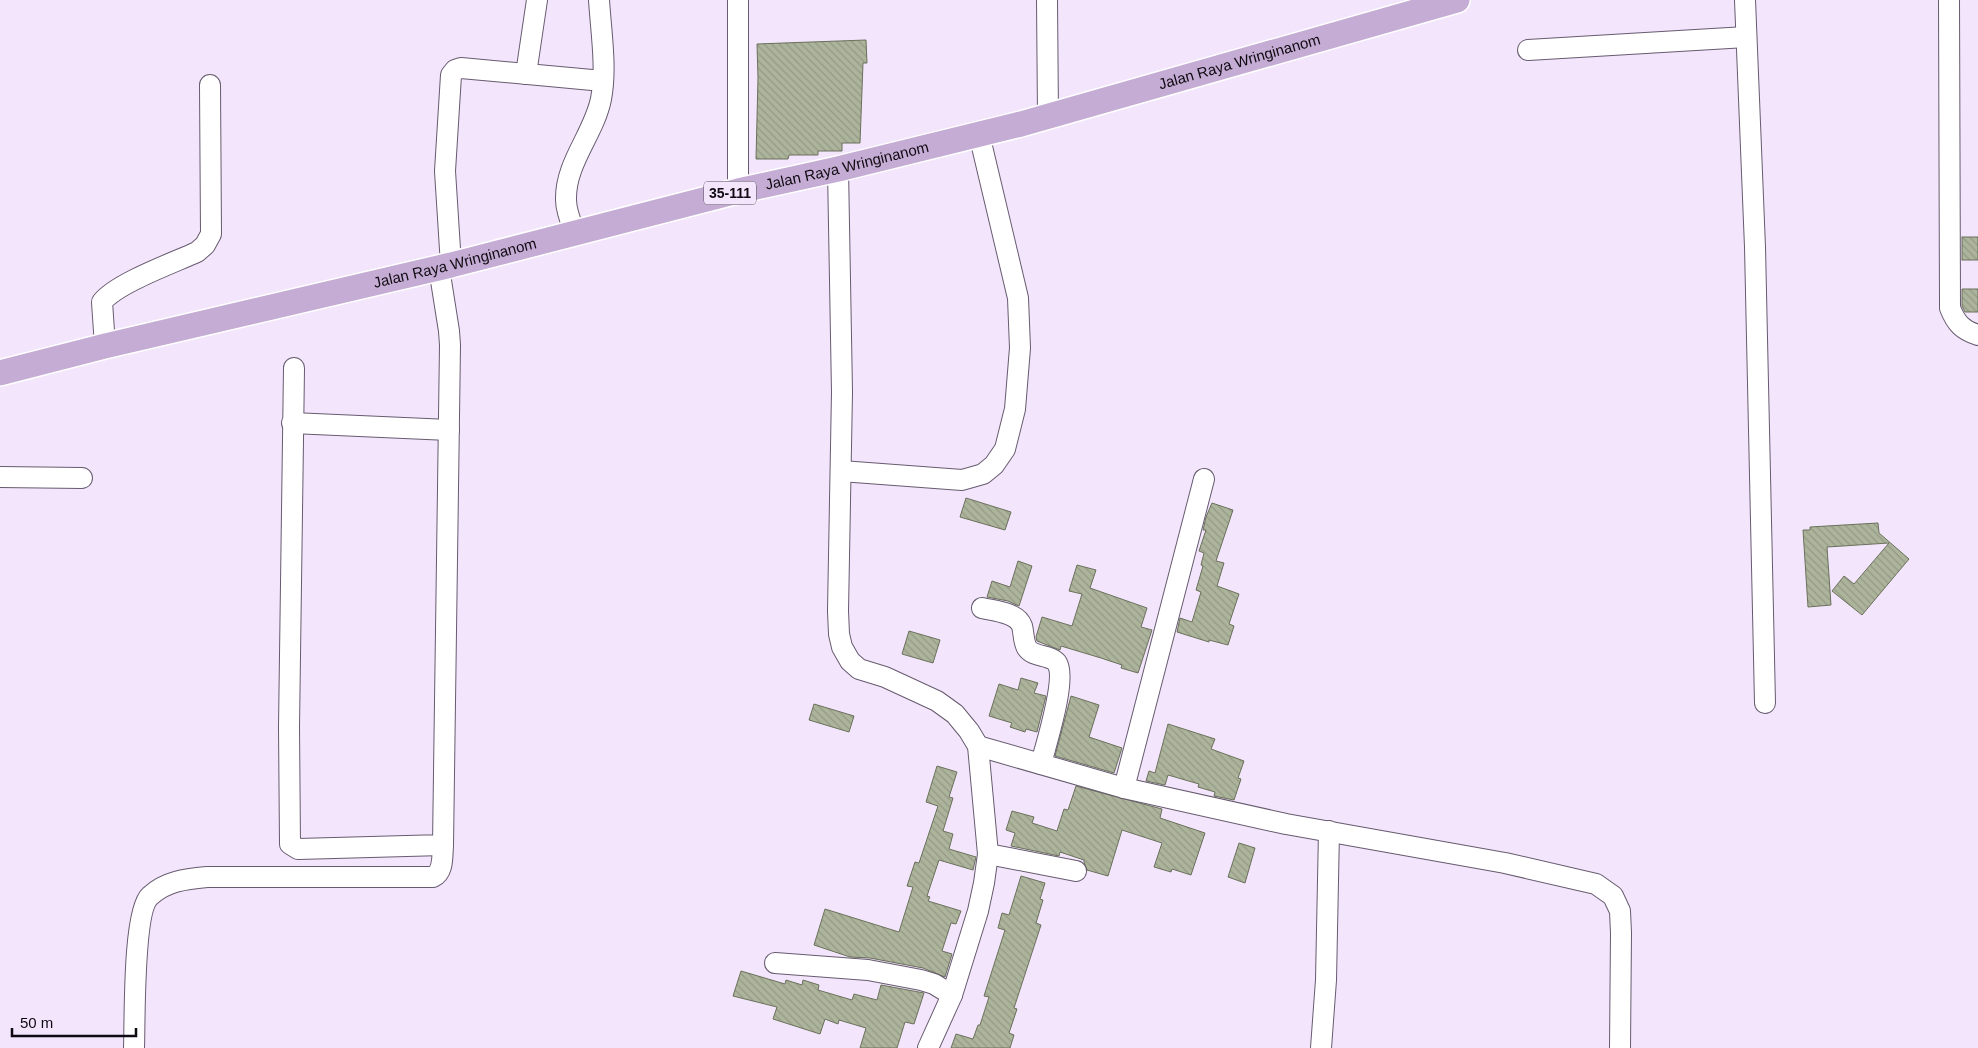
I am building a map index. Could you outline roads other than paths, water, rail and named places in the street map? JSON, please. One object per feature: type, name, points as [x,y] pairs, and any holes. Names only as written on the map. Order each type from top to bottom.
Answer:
[{"type":"main road","name":"Jalan Raya Wringinanom","points":[[0,373],[105,346],[445,266],[738,191],[838,169],[979,134],[1457,0]]},
{"type":"street","points":[[526,74],[537,0]]},
{"type":"street","points":[[575,233],[566,202],[566,186],[570,173],[599,110],[603,81],[599,0]]},
{"type":"street","points":[[738,0],[738,191]]},
{"type":"street","points":[[1047,0],[1048,116]]},
{"type":"street","points":[[1745,0],[1755,247],[1765,703]]},
{"type":"street","points":[[1949,0],[1950,308],[1956,323],[1968,332],[1978,335]]},
{"type":"street","points":[[1528,50],[1746,37]]},
{"type":"street","points":[[134,1048],[139,928],[143,908],[148,897],[163,886],[177,880],[207,876],[433,877],[438,874],[441,868],[443,845],[449,430],[449,331],[444,300],[445,171],[451,75],[455,70],[462,68],[603,81]]},
{"type":"street","points":[[105,346],[102,302],[107,296],[121,287],[197,252],[205,245],[211,234],[210,85]]},
{"type":"street","points":[[841,471],[962,480],[983,474],[994,465],[1005,449],[1015,409],[1020,348],[1018,298],[979,134]]},
{"type":"street","points":[[838,169],[842,392],[838,611],[839,634],[842,647],[850,661],[859,669],[885,677],[937,701],[955,714],[969,730],[978,746],[988,854],[984,884],[978,912],[952,995],[928,1048]]},
{"type":"street","points":[[294,368],[289,727],[290,844],[298,848],[443,845]]},
{"type":"street","points":[[292,424],[449,430]]},
{"type":"street","points":[[0,477],[82,478]]},
{"type":"street","points":[[1124,788],[1204,479]]},
{"type":"street","points":[[982,608],[1008,614],[1018,620],[1022,624],[1026,645],[1029,650],[1052,659],[1059,667],[1060,688],[1041,764]]},
{"type":"street","points":[[978,746],[1124,788],[1286,824],[1505,863],[1596,884],[1613,896],[1620,911],[1620,1048]]},
{"type":"street","points":[[1321,1048],[1326,980],[1329,831]]},
{"type":"street","points":[[988,854],[1076,871]]},
{"type":"street","points":[[775,963],[877,972],[934,984],[952,995]]}]
